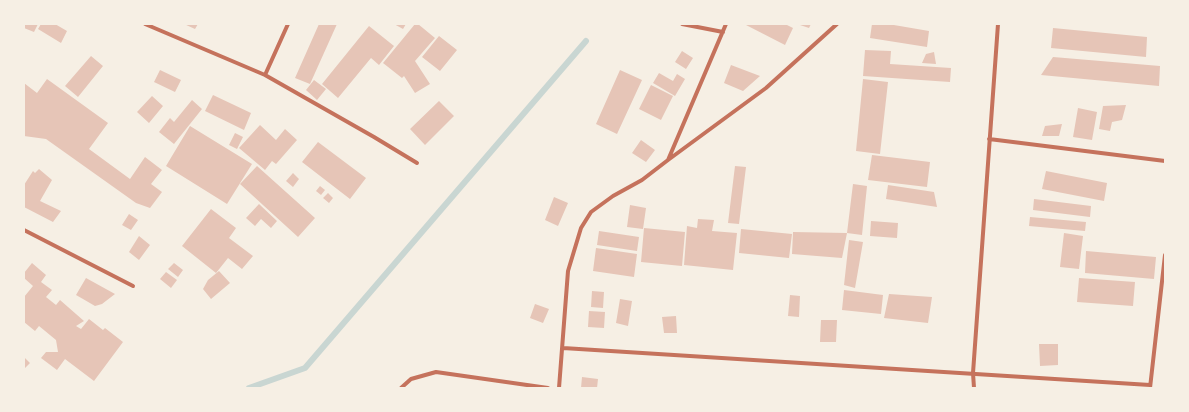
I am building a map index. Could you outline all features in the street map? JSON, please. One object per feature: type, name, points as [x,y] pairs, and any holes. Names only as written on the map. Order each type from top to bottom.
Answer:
[{"type":"street","points":[[145,24],[265,75],[374,137],[417,164]]},
{"type":"street","points":[[265,75],[288,24]]},
{"type":"street","points":[[682,24],[723,32]]},
{"type":"street","points":[[668,160],[726,24]]},
{"type":"street","points":[[559,388],[568,271],[581,228],[591,212],[613,196],[642,180],[766,88],[837,24]]},
{"type":"street","points":[[974,388],[973,373],[998,24]]},
{"type":"street","points":[[989,139],[1165,161]]},
{"type":"street","points":[[24,230],[133,286]]},
{"type":"street","points":[[563,348],[973,373],[1150,386],[1165,255]]},
{"type":"street","points":[[401,388],[411,379],[436,372],[548,388]]},
{"type":"building","points":[[24,24],[38,24],[34,32],[24,28]]},
{"type":"building","points":[[41,24],[55,24],[67,31],[61,43],[38,29]]},
{"type":"building","points":[[184,24],[198,24],[195,29]]},
{"type":"building","points":[[319,24],[337,24],[310,84],[295,78]]},
{"type":"building","points":[[394,24],[406,24],[403,29]]},
{"type":"building","points":[[415,24],[418,24],[435,38],[415,61],[430,84],[415,93],[404,76],[402,78],[383,63]]},
{"type":"building","points":[[785,24],[793,28],[785,45],[746,25]]},
{"type":"building","points":[[797,24],[811,24],[809,28]]},
{"type":"building","points":[[872,24],[888,24],[929,31],[927,47],[870,38]]},
{"type":"building","points":[[369,26],[394,46],[379,65],[371,58],[338,98],[322,84]]},
{"type":"building","points":[[1053,28],[1147,37],[1146,57],[1051,48]]},
{"type":"building","points":[[439,36],[457,50],[440,71],[422,57]]},
{"type":"building","points":[[865,50],[891,51],[890,64],[951,68],[950,82],[863,76]]},
{"type":"building","points":[[682,51],[693,58],[686,69],[675,62]]},
{"type":"building","points":[[934,52],[936,64],[922,63],[926,54]]},
{"type":"building","points":[[91,56],[103,66],[78,97],[65,86]]},
{"type":"building","points":[[1053,57],[1160,66],[1159,86],[1041,75]]},
{"type":"building","points":[[731,65],[760,76],[743,91],[724,83]]},
{"type":"building","points":[[160,70],[181,80],[175,92],[154,82]]},
{"type":"building","points":[[620,70],[642,80],[617,134],[596,124]]},
{"type":"building","points":[[659,73],[673,81],[677,74],[685,79],[675,96],[653,83]]},
{"type":"building","points":[[47,79],[108,123],[89,149],[130,179],[145,157],[162,170],[151,184],[162,192],[150,208],[136,203],[46,139],[24,136],[24,83],[37,93]]},
{"type":"building","points":[[863,79],[888,82],[880,154],[856,151]]},
{"type":"building","points":[[314,80],[326,89],[317,100],[306,90]]},
{"type":"building","points":[[651,85],[673,96],[661,120],[639,109]]},
{"type":"building","points":[[213,95],[251,113],[244,130],[205,111]]},
{"type":"building","points":[[152,96],[163,106],[149,123],[137,112]]},
{"type":"building","points":[[192,100],[202,109],[174,144],[159,132],[170,118],[174,122]]},
{"type":"building","points":[[439,101],[454,116],[425,145],[410,129]]},
{"type":"building","points":[[1126,105],[1122,120],[1112,122],[1110,131],[1099,129],[1103,106]]},
{"type":"building","points":[[1078,108],[1097,112],[1092,140],[1073,137]]},
{"type":"building","points":[[1062,124],[1059,136],[1042,136],[1045,126]]},
{"type":"building","points":[[260,125],[276,140],[285,129],[297,140],[276,164],[272,161],[265,170],[239,148]]},
{"type":"building","points":[[190,126],[252,164],[227,204],[166,166]]},
{"type":"building","points":[[235,133],[243,137],[237,149],[229,145]]},
{"type":"building","points":[[641,140],[655,150],[646,162],[632,153]]},
{"type":"building","points":[[318,142],[366,178],[350,199],[302,162]]},
{"type":"building","points":[[872,155],[930,162],[927,187],[868,180]]},
{"type":"building","points":[[257,166],[315,218],[298,237],[240,184]]},
{"type":"building","points":[[735,166],[746,167],[739,224],[728,223]]},
{"type":"building","points":[[39,169],[52,180],[40,201],[61,211],[53,222],[24,207],[24,185],[33,171],[35,173]]},
{"type":"building","points":[[1046,171],[1107,183],[1104,201],[1042,189]]},
{"type":"building","points":[[293,173],[299,179],[293,187],[286,181]]},
{"type":"building","points":[[853,184],[867,186],[862,235],[847,233]]},
{"type":"building","points":[[888,185],[934,192],[937,207],[886,199]]},
{"type":"building","points":[[320,186],[325,190],[321,195],[316,191]]},
{"type":"building","points":[[328,193],[333,198],[329,203],[323,198]]},
{"type":"building","points":[[554,197],[568,203],[558,226],[545,220]]},
{"type":"building","points":[[1034,199],[1091,206],[1090,217],[1033,210]]},
{"type":"building","points":[[259,204],[277,221],[271,228],[261,219],[255,226],[246,218]]},
{"type":"building","points":[[630,205],[646,208],[643,229],[627,227]]},
{"type":"building","points":[[211,209],[236,228],[229,238],[253,256],[242,269],[228,258],[216,273],[182,246]]},
{"type":"building","points":[[129,214],[138,220],[131,230],[122,225]]},
{"type":"building","points":[[1030,217],[1086,222],[1085,231],[1029,226]]},
{"type":"building","points":[[698,219],[714,220],[712,231],[737,233],[733,270],[684,265],[687,226],[697,228]]},
{"type":"building","points":[[871,221],[898,223],[897,238],[870,236]]},
{"type":"building","points":[[644,228],[685,232],[682,266],[641,262]]},
{"type":"building","points":[[741,229],[792,234],[789,258],[739,253]]},
{"type":"building","points":[[599,231],[639,237],[637,251],[597,245]]},
{"type":"building","points":[[793,232],[847,233],[842,258],[792,254]]},
{"type":"building","points":[[1064,233],[1083,236],[1079,269],[1060,267]]},
{"type":"building","points":[[139,236],[150,245],[139,260],[129,252]]},
{"type":"building","points":[[849,240],[863,242],[855,288],[844,285]]},
{"type":"building","points":[[596,248],[637,254],[634,277],[593,271]]},
{"type":"building","points":[[1086,251],[1156,257],[1154,279],[1085,273]]},
{"type":"building","points":[[32,263],[46,275],[41,282],[52,290],[46,297],[56,305],[60,300],[84,321],[76,326],[81,329],[89,319],[103,330],[105,328],[123,342],[94,381],[65,359],[57,370],[41,358],[46,352],[58,352],[56,340],[39,326],[35,331],[24,322],[24,297],[33,286],[24,278],[24,273]]},
{"type":"building","points":[[174,263],[183,270],[178,277],[168,269]]},
{"type":"building","points":[[219,271],[230,283],[211,299],[203,289],[208,280]]},
{"type":"building","points":[[166,272],[177,280],[171,288],[160,279]]},
{"type":"building","points":[[86,278],[115,294],[102,304],[95,306],[76,295]]},
{"type":"building","points":[[1079,278],[1135,282],[1133,306],[1077,302]]},
{"type":"building","points":[[844,290],[883,295],[881,314],[842,310]]},
{"type":"building","points":[[592,291],[604,292],[603,308],[591,307]]},
{"type":"building","points":[[889,294],[932,297],[928,323],[884,318]]},
{"type":"building","points":[[790,295],[800,296],[799,317],[788,316]]},
{"type":"building","points":[[620,299],[632,301],[628,326],[616,323]]},
{"type":"building","points":[[535,304],[549,309],[543,323],[530,318]]},
{"type":"building","points":[[589,311],[605,312],[604,328],[588,327]]},
{"type":"building","points":[[676,316],[677,333],[664,333],[662,317]]},
{"type":"building","points":[[821,320],[837,320],[836,342],[820,342]]},
{"type":"building","points":[[1039,344],[1058,344],[1058,365],[1040,366]]},
{"type":"building","points":[[24,357],[30,363],[24,369]]},
{"type":"building","points":[[582,377],[598,379],[597,388],[581,388]]},
{"type":"waterway","points":[[249,388],[305,368],[586,41]]}]
